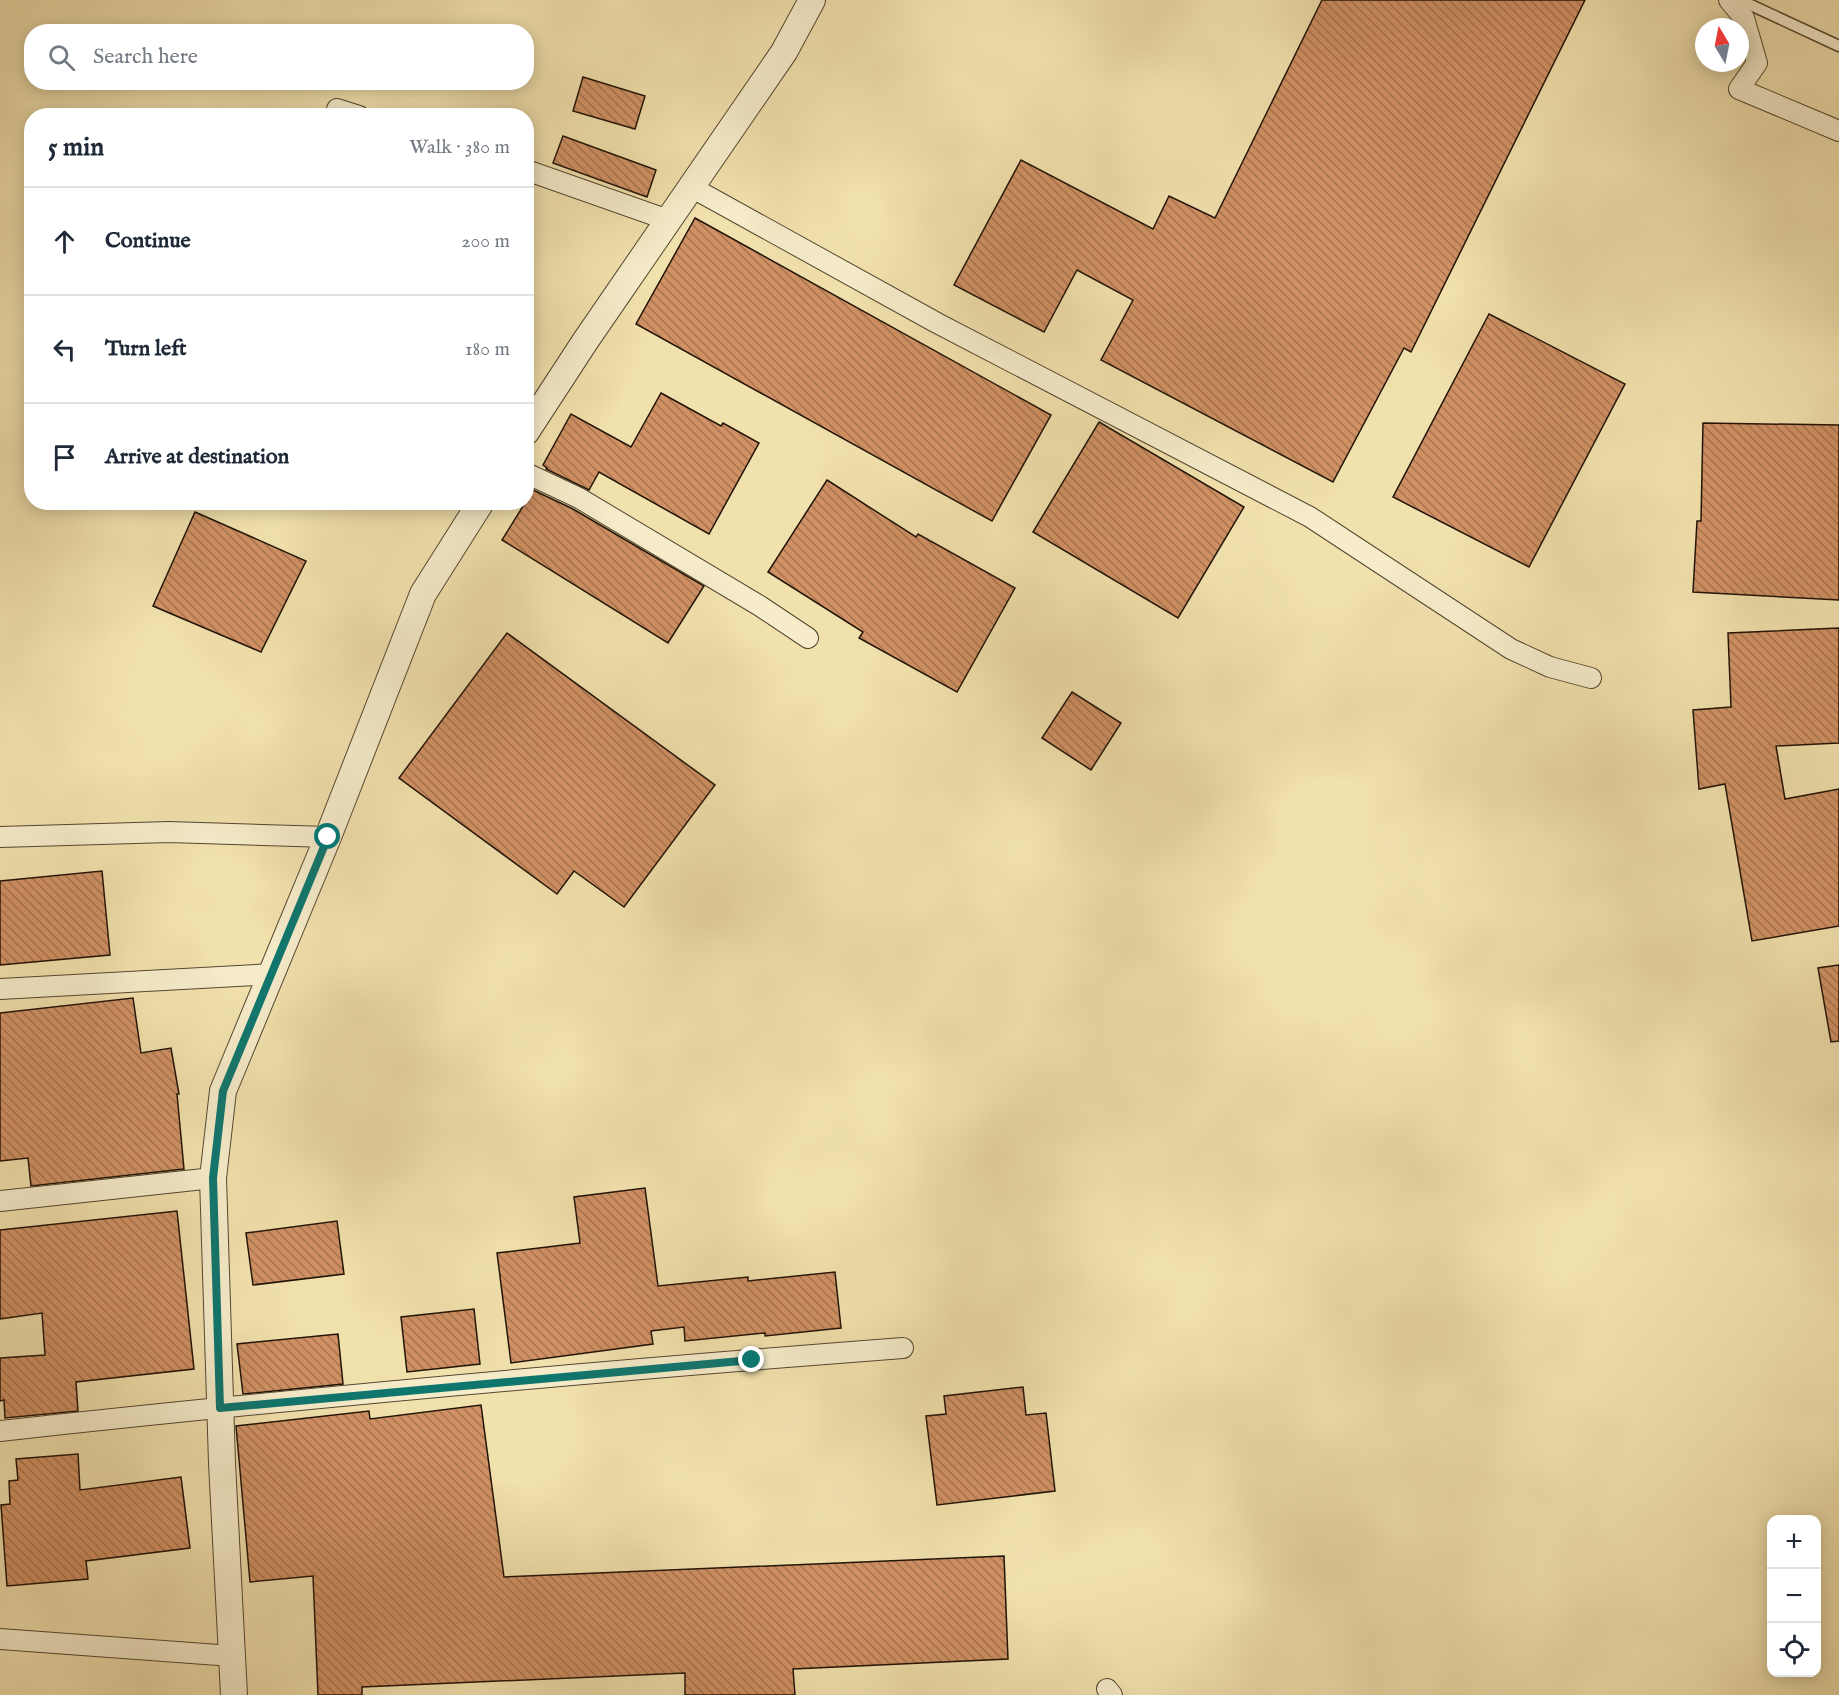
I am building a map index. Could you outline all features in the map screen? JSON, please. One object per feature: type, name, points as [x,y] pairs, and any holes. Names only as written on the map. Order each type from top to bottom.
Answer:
[{"type":"street","points":[[534,420],[586,340],[784,52],[812,0]]},
{"type":"street","points":[[1729,0],[1744,18],[1756,63],[1739,89],[1839,131]]},
{"type":"street","points":[[534,173],[668,220]]},
{"type":"street","points":[[691,187],[937,323],[1310,517],[1511,649],[1550,667],[1591,678]]},
{"type":"street","points":[[534,477],[579,498],[760,606],[808,638]]},
{"type":"street","points":[[234,1695],[220,1408],[213,1178],[223,1091],[273,974],[423,594],[476,510]]},
{"type":"street","points":[[0,837],[169,832],[328,837]]},
{"type":"street","points":[[0,989],[273,974]]},
{"type":"street","points":[[0,1201],[213,1178]]},
{"type":"street","points":[[0,1431],[220,1408],[903,1348]]},
{"type":"street","points":[[0,1639],[232,1656]]},
{"type":"lane","points":[[1740,0],[1839,46]]},
{"type":"building","points":[[1322,0],[1585,0],[1411,352],[1404,348],[1333,482],[1101,360],[1133,300],[1077,270],[1044,332],[954,285],[1021,160],[1153,229],[1169,196],[1215,218]]},
{"type":"building","points":[[583,77],[645,96],[635,129],[573,111]]},
{"type":"building","points":[[563,136],[656,170],[647,197],[553,163]]},
{"type":"building","points":[[695,218],[1051,415],[992,521],[636,324]]},
{"type":"building","points":[[1489,314],[1625,384],[1529,567],[1393,497]]},
{"type":"building","points":[[661,393],[721,426],[723,423],[759,443],[709,534],[599,472],[589,490],[546,469],[543,465],[571,414],[631,447]]},
{"type":"building","points":[[1099,422],[1244,507],[1178,618],[1033,532]]},
{"type":"building","points":[[1703,423],[1839,425],[1839,600],[1693,592],[1697,521],[1701,521]]},
{"type":"building","points":[[827,480],[916,537],[918,534],[1015,588],[957,692],[859,638],[863,632],[768,572]]},
{"type":"building","points":[[534,490],[573,509],[704,586],[668,643],[502,540],[521,510],[534,510]]},
{"type":"building","points":[[195,512],[306,561],[261,652],[153,606]]},
{"type":"building","points":[[1839,628],[1839,743],[1776,746],[1785,799],[1839,789],[1839,926],[1752,941],[1725,784],[1699,789],[1693,710],[1731,707],[1728,633]]},
{"type":"building","points":[[507,633],[715,785],[624,907],[574,871],[557,894],[399,778]]},
{"type":"building","points":[[1072,692],[1121,723],[1091,770],[1042,738]]},
{"type":"building","points":[[102,871],[110,955],[0,965],[0,881]]},
{"type":"building","points":[[1839,965],[1839,1041],[1831,1042],[1818,968]]},
{"type":"building","points":[[133,998],[141,1053],[171,1048],[179,1094],[177,1094],[184,1169],[31,1186],[28,1158],[0,1161],[0,1013]]},
{"type":"building","points":[[645,1188],[658,1286],[748,1277],[748,1281],[835,1272],[841,1328],[685,1341],[684,1327],[651,1331],[653,1344],[511,1363],[497,1253],[580,1243],[574,1197]]},
{"type":"building","points":[[177,1211],[194,1369],[76,1382],[78,1411],[5,1418],[4,1400],[0,1401],[0,1358],[45,1355],[42,1313],[0,1319],[0,1230]]},
{"type":"building","points":[[337,1221],[344,1274],[253,1285],[246,1233]]},
{"type":"building","points":[[474,1309],[480,1364],[407,1372],[401,1317]]},
{"type":"building","points":[[338,1334],[343,1384],[243,1394],[237,1344]]},
{"type":"building","points":[[1023,1387],[1026,1415],[1046,1413],[1055,1491],[937,1505],[926,1416],[946,1414],[944,1396]]},
{"type":"building","points":[[481,1405],[504,1577],[1004,1556],[1008,1659],[793,1669],[795,1695],[685,1695],[685,1673],[362,1687],[362,1695],[318,1695],[313,1576],[250,1582],[236,1426],[369,1411],[370,1419]]},
{"type":"building","points":[[78,1454],[80,1490],[181,1477],[190,1548],[86,1561],[88,1579],[7,1586],[1,1505],[10,1504],[9,1481],[18,1480],[16,1459]]},
{"type":"route","points":[[328,837],[223,1091],[213,1178],[220,1408],[752,1360]]}]
